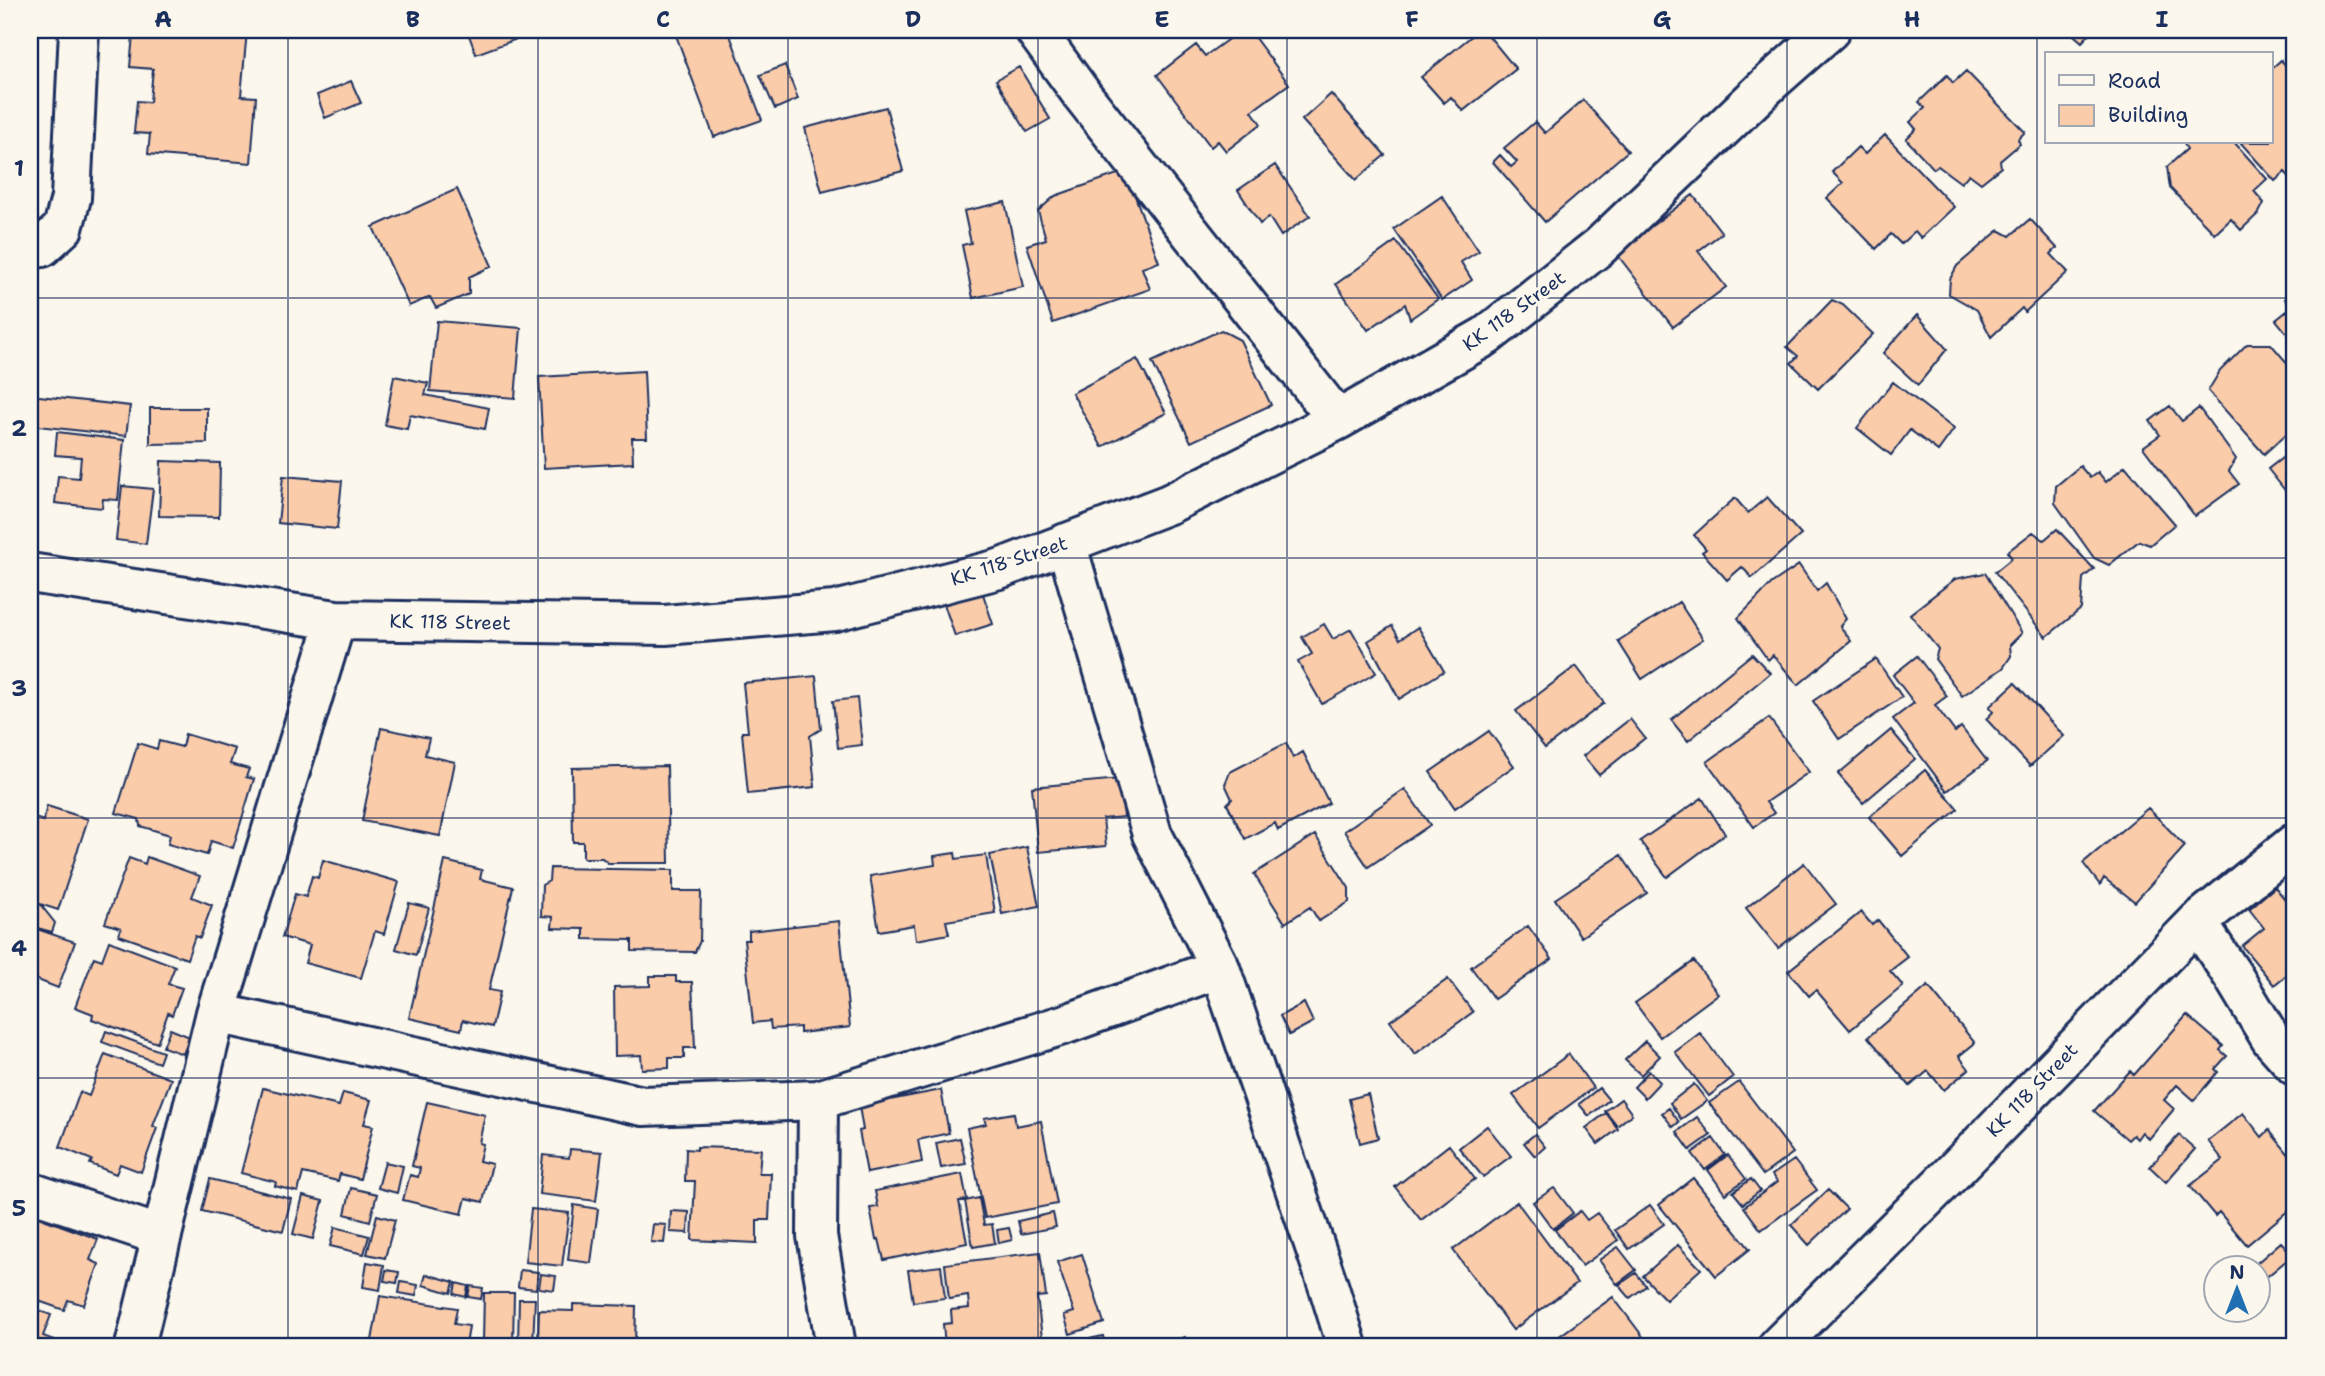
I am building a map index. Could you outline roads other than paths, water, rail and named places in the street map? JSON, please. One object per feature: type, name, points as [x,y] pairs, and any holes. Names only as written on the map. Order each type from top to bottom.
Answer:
[{"type":"street","points":[[30,249],[42,247],[63,228],[71,198],[79,30]]},
{"type":"street","points":[[1035,30],[1083,96],[1338,420]]},
{"type":"street","name":"KK 118 Street","points":[[30,573],[336,620],[665,625],[835,611],[999,569],[1169,504],[1338,420],[1486,336],[1600,246],[1771,82],[1830,30]]},
{"type":"street","points":[[1066,543],[1152,834],[1220,968],[1347,1346]]},
{"type":"street","points":[[135,1346],[216,1013],[336,620]]},
{"type":"street","name":"KK 118 Street","points":[[1777,1346],[2197,922],[2295,844]]},
{"type":"street","points":[[2197,922],[2271,1040],[2295,1066]]},
{"type":"street","points":[[216,1013],[643,1106],[818,1100],[1066,1024],[1220,968]]},
{"type":"street","points":[[818,1100],[817,1236],[835,1346]]},
{"type":"street","points":[[30,1192],[162,1236]]}]
